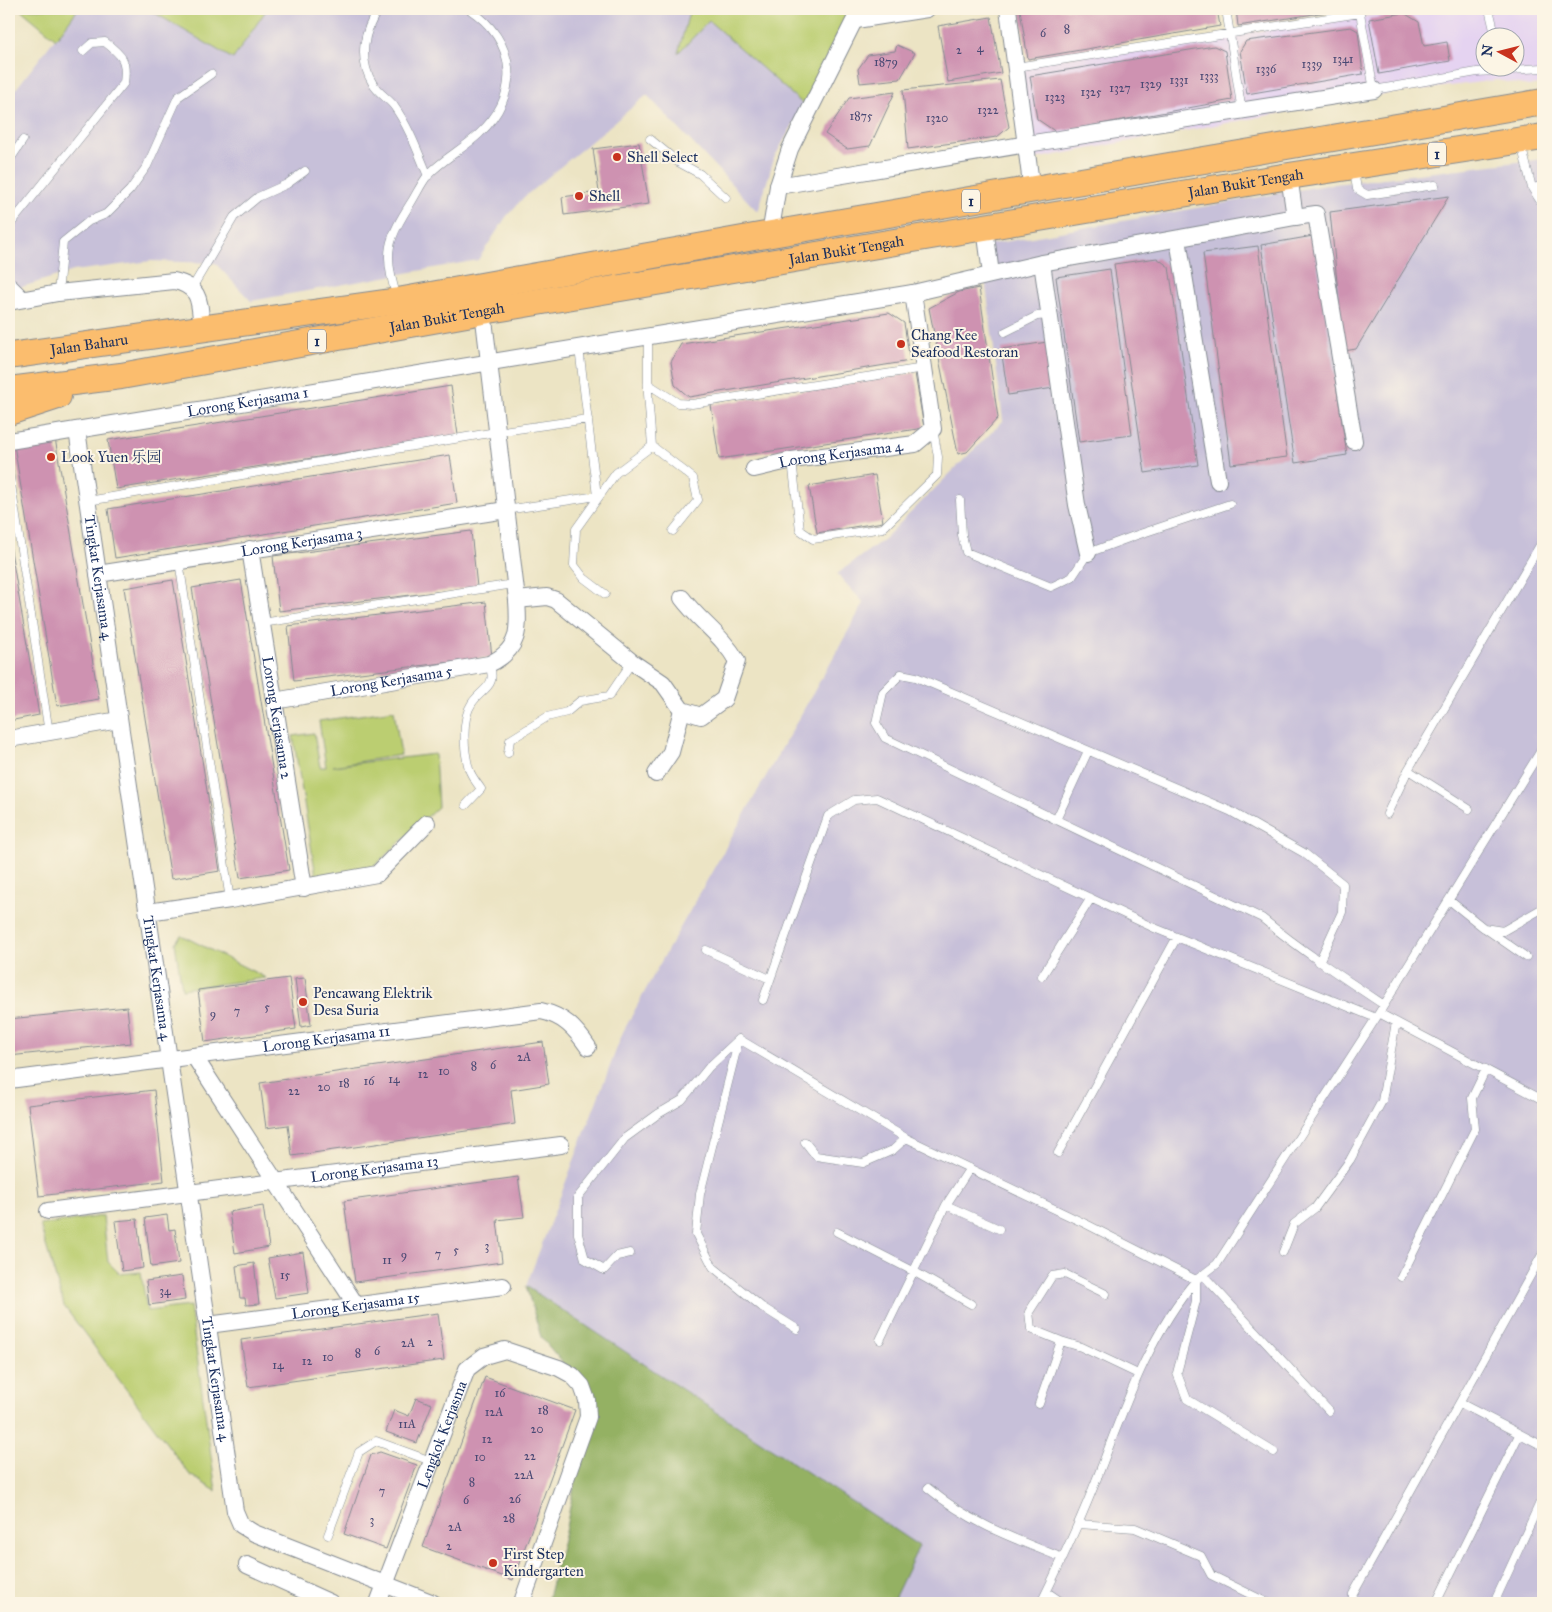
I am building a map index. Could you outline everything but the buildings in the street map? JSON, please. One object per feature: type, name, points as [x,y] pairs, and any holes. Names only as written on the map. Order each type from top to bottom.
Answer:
[{"type":"highway","name":"Jalan Bukit Tengah","points":[[170,334],[398,301],[770,234],[1032,191],[1543,102]]},
{"type":"highway","name":"Jalan Bukit Tengah","points":[[121,376],[484,311],[1290,176],[1532,139]]},
{"type":"highway","points":[[9,339],[170,334]]},
{"type":"highway","name":"Jalan Baharu","points":[[9,356],[170,334]]},
{"type":"highway","points":[[9,412],[121,376]]},
{"type":"highway","name":"1","points":[[9,390],[121,376]]},
{"type":"street","points":[[770,234],[778,186],[790,149],[858,15],[927,9]]},
{"type":"street","points":[[1008,9],[1032,191]]},
{"type":"street","points":[[778,186],[1026,144],[1374,90]]},
{"type":"street","points":[[1290,176],[1295,217]]},
{"type":"street","name":"Lorong Kerjasama 1","points":[[9,441],[913,293],[1042,263],[1316,214],[1354,441]]},
{"type":"street","points":[[985,228],[991,274]]},
{"type":"street","points":[[1178,239],[1218,481]]},
{"type":"street","points":[[1042,263],[1077,505],[1088,553]]},
{"type":"street","points":[[9,286],[15,301],[58,293],[174,281],[185,283],[198,296],[202,329]]},
{"type":"street","points":[[913,293],[932,429]]},
{"type":"street","points":[[484,311],[515,592],[556,600],[632,662],[663,682],[682,710],[701,716],[724,700],[737,661],[727,644],[704,625],[682,598]]},
{"type":"street","name":"Lorong Kerjasama 4","points":[[754,469],[792,460],[915,444],[932,429]]},
{"type":"street","name":"Tingkat Kerjasama 4","points":[[77,430],[235,1511],[242,1525],[254,1533],[386,1583]]},
{"type":"street","name":"Lorong Kerjasama 3","points":[[98,574],[506,510]]},
{"type":"street","name":"Lorong Kerjasama 2","points":[[250,549],[304,888]]},
{"type":"street","name":"Lorong Kerjasama 5","points":[[274,701],[489,664],[505,655],[518,633],[515,592]]},
{"type":"street","points":[[656,774],[671,752],[682,710]]},
{"type":"street","points":[[9,739],[120,720]]},
{"type":"street","points":[[148,912],[304,888],[377,874],[427,824]]},
{"type":"street","name":"Lorong Kerjasama 11","points":[[9,1080],[541,1011],[565,1020],[575,1028],[588,1047]]},
{"type":"street","points":[[194,1056],[356,1305]]},
{"type":"street","name":"Lorong Kerjasama 13","points":[[48,1211],[561,1145]]},
{"type":"street","name":"Lorong Kerjasama 15","points":[[208,1325],[503,1286]]},
{"type":"street","name":"Lengkok Kerjasma","points":[[378,1603],[466,1369],[484,1356],[504,1350],[558,1368],[572,1375],[582,1386],[587,1400],[588,1417],[522,1602]]},
{"type":"street","points":[[247,1565],[332,1603]]},
{"type":"street","points":[[386,1583],[433,1603]]},
{"type":"lane","points":[[379,9],[372,18],[363,49],[365,67],[374,85],[394,106],[413,141],[428,176]]},
{"type":"lane","points":[[398,301],[389,274],[389,243],[394,229],[428,176],[484,129],[500,106],[509,81],[501,38],[481,17],[469,9]]},
{"type":"lane","points":[[1226,9],[1242,112]]},
{"type":"lane","points":[[1489,9],[1494,28]]},
{"type":"lane","points":[[1016,66],[1231,34],[1360,12],[1374,90],[1474,73]]},
{"type":"lane","points":[[9,226],[124,83],[126,67],[120,53],[104,42],[92,43],[83,51]]},
{"type":"lane","points":[[1524,70],[1543,68]]},
{"type":"lane","points":[[58,293],[63,242],[89,221],[106,214],[130,190],[147,166],[178,97],[211,74]]},
{"type":"lane","points":[[1532,139],[1532,188],[1543,205]]},
{"type":"lane","points":[[9,161],[23,140]]},
{"type":"lane","points":[[650,140],[678,162],[700,174],[726,198]]},
{"type":"lane","points":[[1354,166],[1358,189],[1367,195],[1436,185]]},
{"type":"lane","points":[[192,288],[234,217],[258,197],[288,184],[305,171]]},
{"type":"lane","points":[[1532,188],[1543,186]]},
{"type":"lane","points":[[1005,332],[1037,316],[1050,315]]},
{"type":"lane","points":[[648,336],[648,384],[652,446],[693,478],[698,500],[673,531]]},
{"type":"lane","points":[[506,510],[597,496],[579,348]]},
{"type":"lane","points":[[648,384],[678,403],[692,404],[924,368]]},
{"type":"lane","points":[[88,501],[496,432],[588,419]]},
{"type":"lane","points":[[792,460],[800,530],[813,539],[883,528],[937,475],[938,456],[932,429]]},
{"type":"lane","points":[[605,594],[584,578],[574,565],[576,529],[616,473],[652,446]]},
{"type":"lane","points":[[9,470],[49,733]]},
{"type":"lane","points":[[960,500],[962,535],[966,552],[1051,587],[1072,577],[1088,553],[1230,504]]},
{"type":"lane","points":[[1387,814],[1408,770],[1543,540]]},
{"type":"lane","points":[[178,561],[230,900]]},
{"type":"lane","points":[[262,623],[515,592]]},
{"type":"lane","points":[[508,753],[510,740],[547,717],[567,712],[580,701],[608,696],[632,662]]},
{"type":"lane","points":[[466,805],[481,789],[470,771],[465,748],[467,720],[472,702],[488,687],[492,680],[489,664]]},
{"type":"lane","points":[[1319,962],[1342,912],[1343,884],[1304,853],[1230,811],[916,678],[901,674],[883,692],[876,723],[885,738],[1262,918],[1294,945],[1319,962],[1384,1005]]},
{"type":"lane","points":[[1041,1603],[1079,1524],[1138,1374],[1181,1297],[1196,1280],[1204,1276],[1217,1264],[1378,1015],[1543,748]]},
{"type":"lane","points":[[1056,820],[1088,751]]},
{"type":"lane","points":[[1408,770],[1469,809]]},
{"type":"lane","points":[[763,1000],[828,816],[854,800],[877,798],[1177,937],[1396,1022],[1543,1100]]},
{"type":"lane","points":[[1042,976],[1091,898]]},
{"type":"lane","points":[[1449,900],[1484,928],[1526,956]]},
{"type":"lane","points":[[1484,928],[1503,931],[1543,908]]},
{"type":"lane","points":[[1058,1153],[1177,937]]},
{"type":"lane","points":[[706,950],[770,979]]},
{"type":"lane","points":[[1284,1252],[1294,1224],[1315,1208],[1350,1160],[1382,1101],[1396,1022]]},
{"type":"lane","points":[[739,1039],[906,1138],[1196,1280]]},
{"type":"lane","points":[[630,1253],[617,1256],[604,1270],[585,1260],[578,1234],[578,1197],[625,1138],[658,1114],[682,1100],[709,1067],[739,1039]]},
{"type":"lane","points":[[739,1039],[700,1194],[696,1234],[713,1267],[762,1307],[797,1329]]},
{"type":"lane","points":[[1401,1276],[1476,1129],[1472,1098],[1486,1069]]},
{"type":"lane","points":[[805,1142],[816,1156],[863,1163],[893,1150],[906,1138]]},
{"type":"lane","points":[[880,1340],[946,1205],[970,1168]]},
{"type":"lane","points":[[946,1205],[999,1229]]},
{"type":"lane","points":[[837,1232],[914,1271],[971,1304]]},
{"type":"lane","points":[[1353,1603],[1354,1594],[1543,1253]]},
{"type":"lane","points":[[1106,1294],[1065,1274],[1052,1276],[1030,1312],[1031,1330],[1081,1347],[1138,1374]]},
{"type":"lane","points":[[1204,1276],[1329,1411]]},
{"type":"lane","points":[[1196,1280],[1196,1301],[1177,1372],[1187,1399],[1274,1452]]},
{"type":"lane","points":[[1039,1404],[1061,1341]]},
{"type":"lane","points":[[1460,1404],[1543,1446]]},
{"type":"lane","points":[[1436,1603],[1519,1435]]},
{"type":"lane","points":[[328,1535],[359,1452],[376,1442],[431,1461]]},
{"type":"lane","points":[[928,1488],[953,1509],[995,1532],[1063,1558]]},
{"type":"lane","points":[[1494,1603],[1543,1496]]},
{"type":"lane","points":[[1079,1524],[1134,1528],[1201,1556],[1211,1575],[1268,1603]]},
{"type":"lane","points":[[1047,1592],[1062,1603]]},
{"type":"shaded area","points":[[78,9],[148,9],[233,59],[267,9],[690,9],[678,52],[709,20],[804,105],[774,158],[758,212],[647,95],[524,197],[506,217],[478,260],[251,301],[215,263],[151,261],[73,271],[9,291],[9,98]]},
{"type":"shaded area","points":[[1399,9],[1539,9],[1543,13],[1543,83],[1529,86],[1497,80],[1378,95],[1023,161],[1010,65],[1397,12]]},
{"type":"shaded area","points":[[1543,159],[1543,1603],[892,1603],[919,1546],[526,1286],[623,1032],[864,603],[837,574],[884,539],[1003,421],[981,246],[1327,185]]},
{"type":"green space","points":[[20,9],[78,9],[56,39]]},
{"type":"green space","points":[[148,9],[267,9],[233,59]]},
{"type":"green space","points":[[690,9],[850,9],[804,105],[709,21],[678,53]]},
{"type":"green space","points":[[394,710],[401,755],[333,766],[435,754],[438,807],[372,868],[316,876],[293,736],[314,733],[320,767],[326,767],[319,721]]},
{"type":"green space","points":[[181,935],[266,978],[182,989],[175,943]]},
{"type":"green space","points":[[103,1216],[108,1262],[120,1274],[141,1272],[147,1311],[190,1306],[216,1491],[190,1475],[64,1306],[40,1225]]},
{"type":"green space","points":[[526,1286],[919,1546],[892,1603],[550,1603],[548,1598],[565,1532],[588,1417],[582,1386],[541,1337]]},
{"type":"place","name":"Shell Select","points":[[617,157]]},
{"type":"place","name":"Shell","points":[[579,196]]},
{"type":"place","name":"Chang Kee Seafood Restoran","points":[[901,344]]},
{"type":"place","name":"Look Yuen 乐园","points":[[51,457]]},
{"type":"place","name":"Pencawang Elektrik Desa Suria","points":[[303,1002]]},
{"type":"place","name":"First Step Kindergarten","points":[[493,1563]]}]
